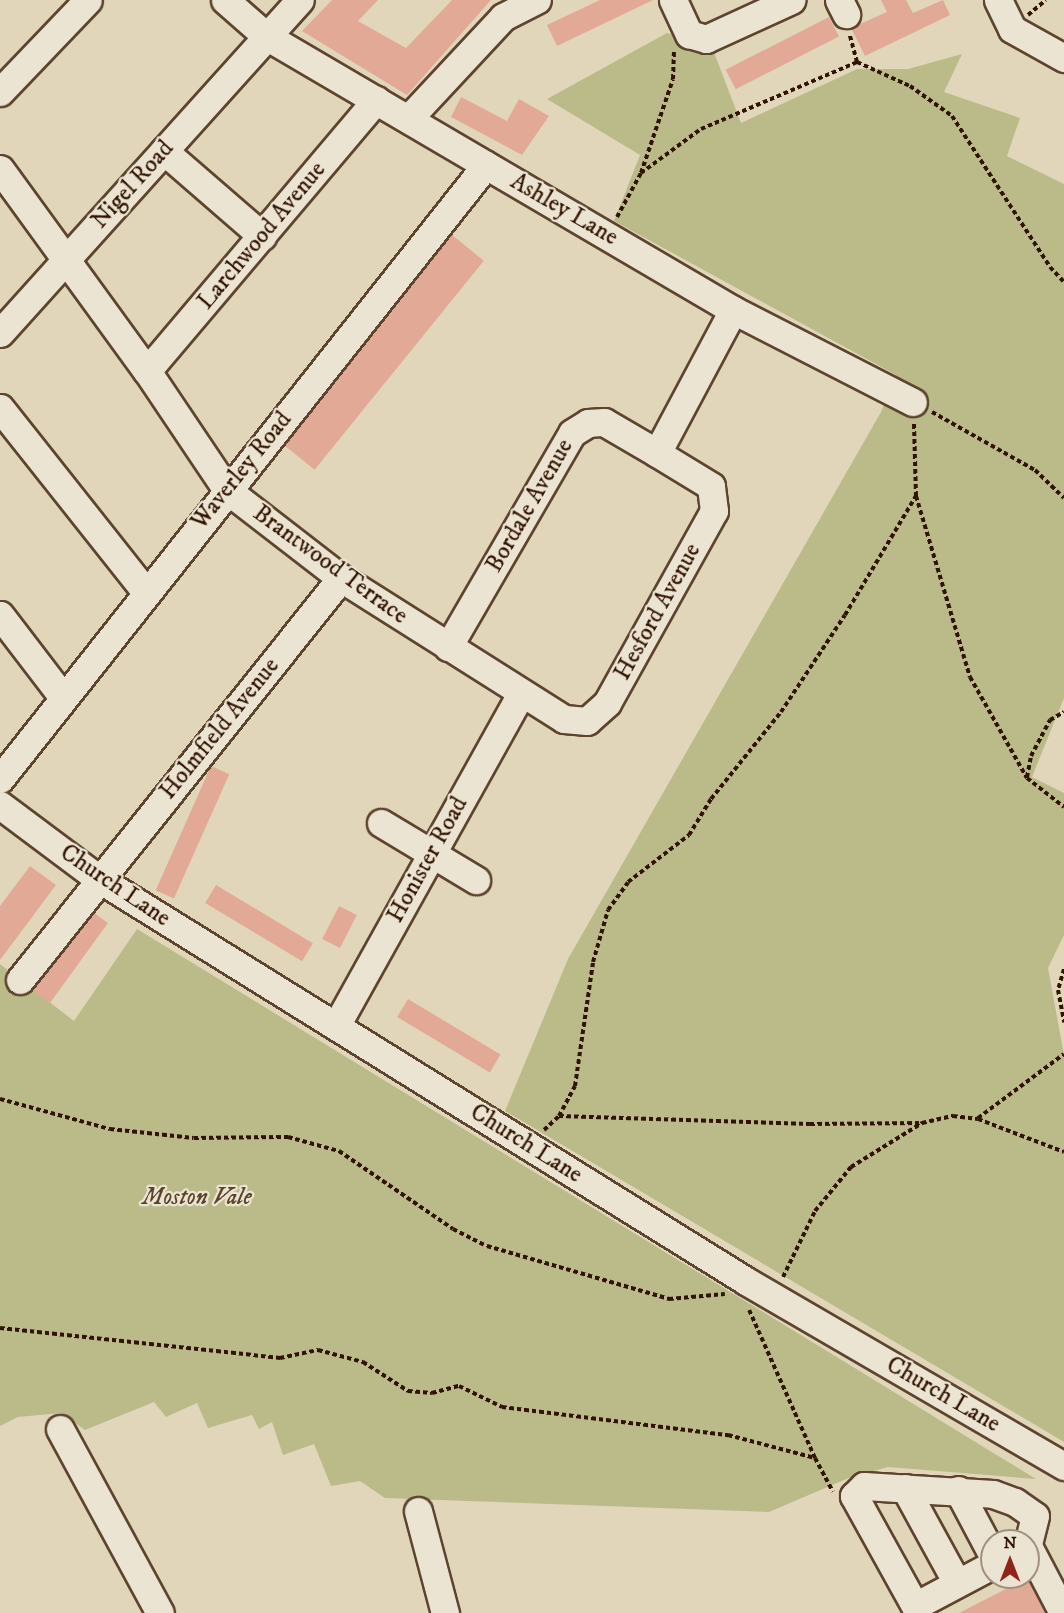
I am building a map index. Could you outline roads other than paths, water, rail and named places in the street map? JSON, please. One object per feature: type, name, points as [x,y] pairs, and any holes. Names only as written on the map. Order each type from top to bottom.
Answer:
[{"type":"street","points":[[0,92],[88,0]]},
{"type":"street","name":"Ashley Lane","points":[[225,0],[266,36],[733,310],[913,402]]},
{"type":"street","name":"Nigel Road","points":[[0,333],[300,0]]},
{"type":"street","points":[[408,119],[504,17],[537,0]]},
{"type":"street","points":[[673,0],[689,34],[706,39],[791,0]]},
{"type":"street","points":[[998,0],[1012,29],[1064,58]]},
{"type":"street","name":"Larchwood Avenue","points":[[147,371],[376,100]]},
{"type":"street","points":[[164,151],[262,236]]},
{"type":"street","name":"Waverley Road","points":[[0,778],[145,591],[486,165]]},
{"type":"street","name":"Brantwood Terrace","points":[[0,170],[147,371],[227,490],[341,578],[521,693]]},
{"type":"street","points":[[657,453],[733,310]]},
{"type":"street","points":[[0,408],[145,591]]},
{"type":"street","name":"Bordale Avenue","points":[[448,647],[578,426],[604,422],[657,453]]},
{"type":"street","name":"Hesford Avenue","points":[[521,693],[575,721],[588,721],[607,703],[714,512],[711,486],[657,453]]},
{"type":"street","name":"Holmfield Avenue","points":[[20,980],[341,578]]},
{"type":"street","points":[[0,615],[62,696]]},
{"type":"street","name":"Honister Road","points":[[336,1026],[521,693]]},
{"type":"street","name":"Church Lane","points":[[0,805],[99,879],[336,1026],[743,1285],[774,1297],[1064,1466]]},
{"type":"street","points":[[381,823],[476,880]]},
{"type":"street","points":[[60,1429],[160,1613]]},
{"type":"street","points":[[980,1571],[915,1606],[854,1496],[864,1486],[958,1490],[1015,1502],[1035,1516],[1033,1529]]},
{"type":"street","points":[[905,1488],[957,1583]]},
{"type":"street","points":[[958,1490],[980,1531]]},
{"type":"street","points":[[418,1511],[444,1613]]},
{"type":"street","points":[[1040,1568],[1064,1613]]},
{"type":"park label","name":"Moston Vale","points":[[197,1198]]}]
